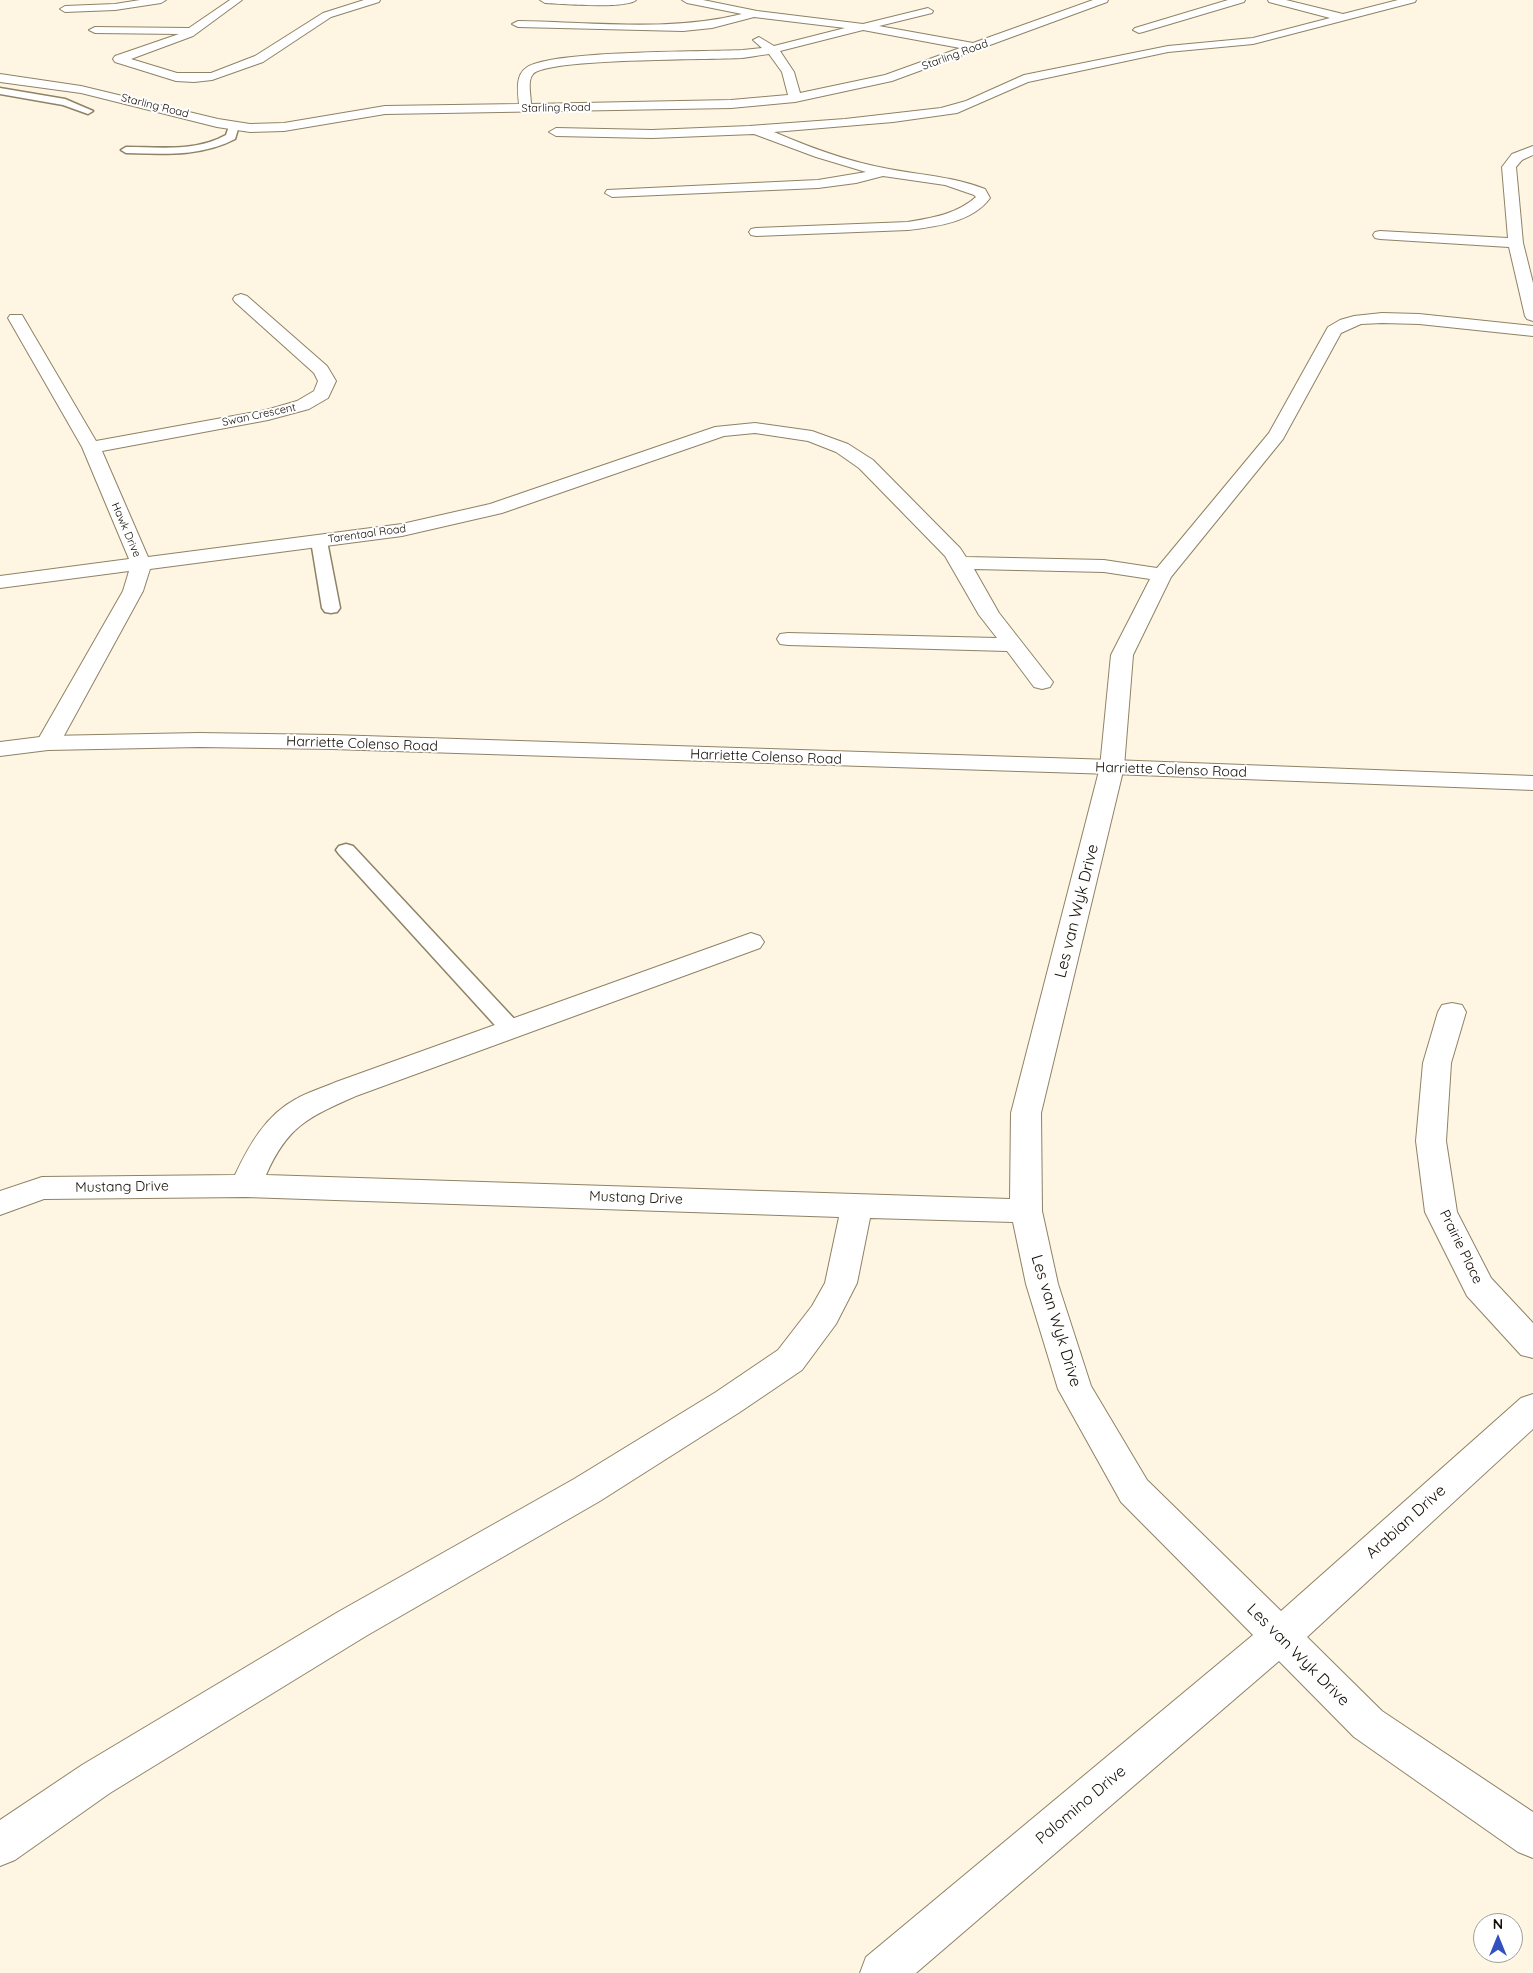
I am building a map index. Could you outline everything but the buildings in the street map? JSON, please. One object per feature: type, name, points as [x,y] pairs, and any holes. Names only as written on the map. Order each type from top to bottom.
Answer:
[{"type":"street","points":[[65,9],[115,7],[161,0]]},
{"type":"street","points":[[236,0],[195,31],[171,42],[119,59],[176,77],[212,76],[259,59],[326,15],[375,0]]},
{"type":"street","points":[[545,0],[600,2],[631,0]]},
{"type":"street","points":[[687,0],[757,14],[863,27],[977,47]]},
{"type":"street","name":"Starling Road","points":[[0,78],[58,85],[102,93],[234,126],[270,129],[386,110],[731,104],[795,98],[888,78],[1103,0]]},
{"type":"street","points":[[1139,30],[1240,0]]},
{"type":"street","points":[[1273,0],[1342,18]]},
{"type":"street","points":[[556,132],[613,135],[757,130],[911,116],[957,109],[1032,77],[1168,49],[1253,41],[1411,0]]},
{"type":"street","points":[[525,108],[524,80],[529,71],[540,66],[589,59],[715,56],[771,50],[928,11]]},
{"type":"street","points":[[518,24],[667,29],[697,28],[757,14]]},
{"type":"street","points":[[731,21],[771,50],[789,70],[795,98]]},
{"type":"street","points":[[95,30],[195,31]]},
{"type":"street","points":[[731,104],[757,130],[839,161],[883,172],[966,186],[980,192],[983,198],[977,205],[956,214],[917,225],[756,232]]},
{"type":"street","points":[[1533,150],[1517,157],[1509,167],[1516,244],[1533,316]]},
{"type":"street","points":[[1509,167],[1525,167]]},
{"type":"street","points":[[612,193],[818,184],[856,179],[883,172]]},
{"type":"street","points":[[1380,235],[1516,244]]},
{"type":"street","name":"Swan Crescent","points":[[91,447],[268,415],[303,405],[322,394],[327,381],[321,370],[241,299]]},
{"type":"street","name":"Hawk Drive","points":[[16,318],[91,447],[141,564],[132,591],[48,743]]},
{"type":"street","name":"Les van Wyk Drive","points":[[1533,331],[1419,319],[1382,318],[1360,319],[1346,323],[1334,330],[1277,435],[1162,575],[1122,655],[1112,767],[1026,1113],[1026,1211],[1042,1284],[1076,1389],[1134,1491],[1368,1724],[1533,1837]]},
{"type":"street","name":"Tarentaal Road","points":[[0,582],[402,530],[495,509],[721,431],[755,428],[777,430],[812,436],[842,448],[866,464],[953,552],[990,615],[1042,682]]},
{"type":"street","points":[[960,563],[1104,566],[1162,575]]},
{"type":"street","points":[[788,639],[1013,645]]},
{"type":"street","name":"Harriette Colenso Road","points":[[0,748],[48,743],[199,740],[332,742],[1112,767],[1533,783]]},
{"type":"street","points":[[246,1186],[261,1150],[276,1131],[300,1110],[346,1089],[751,942]]},
{"type":"street","name":"Prairie Place","points":[[1452,1012],[1437,1063],[1431,1141],[1441,1212],[1479,1288],[1533,1346]]},
{"type":"street","name":"Mustang Drive","points":[[0,1203],[42,1188],[246,1186],[1026,1211]]},
{"type":"street","points":[[0,1845],[96,1779],[352,1624],[587,1490],[728,1402],[790,1360],[824,1315],[841,1283],[857,1205]]},
{"type":"street","name":"Arabian Drive","points":[[1279,1637],[1533,1408]]},
{"type":"street","name":"Palomino Drive","points":[[882,1973],[1279,1637]]},
{"type":"lane","points":[[0,91],[65,102],[88,110]]},
{"type":"lane","points":[[126,150],[175,150],[207,146],[224,142],[231,137],[234,126]]},
{"type":"lane","points":[[319,541],[331,608]]},
{"type":"lane","points":[[346,850],[511,1029]]}]
